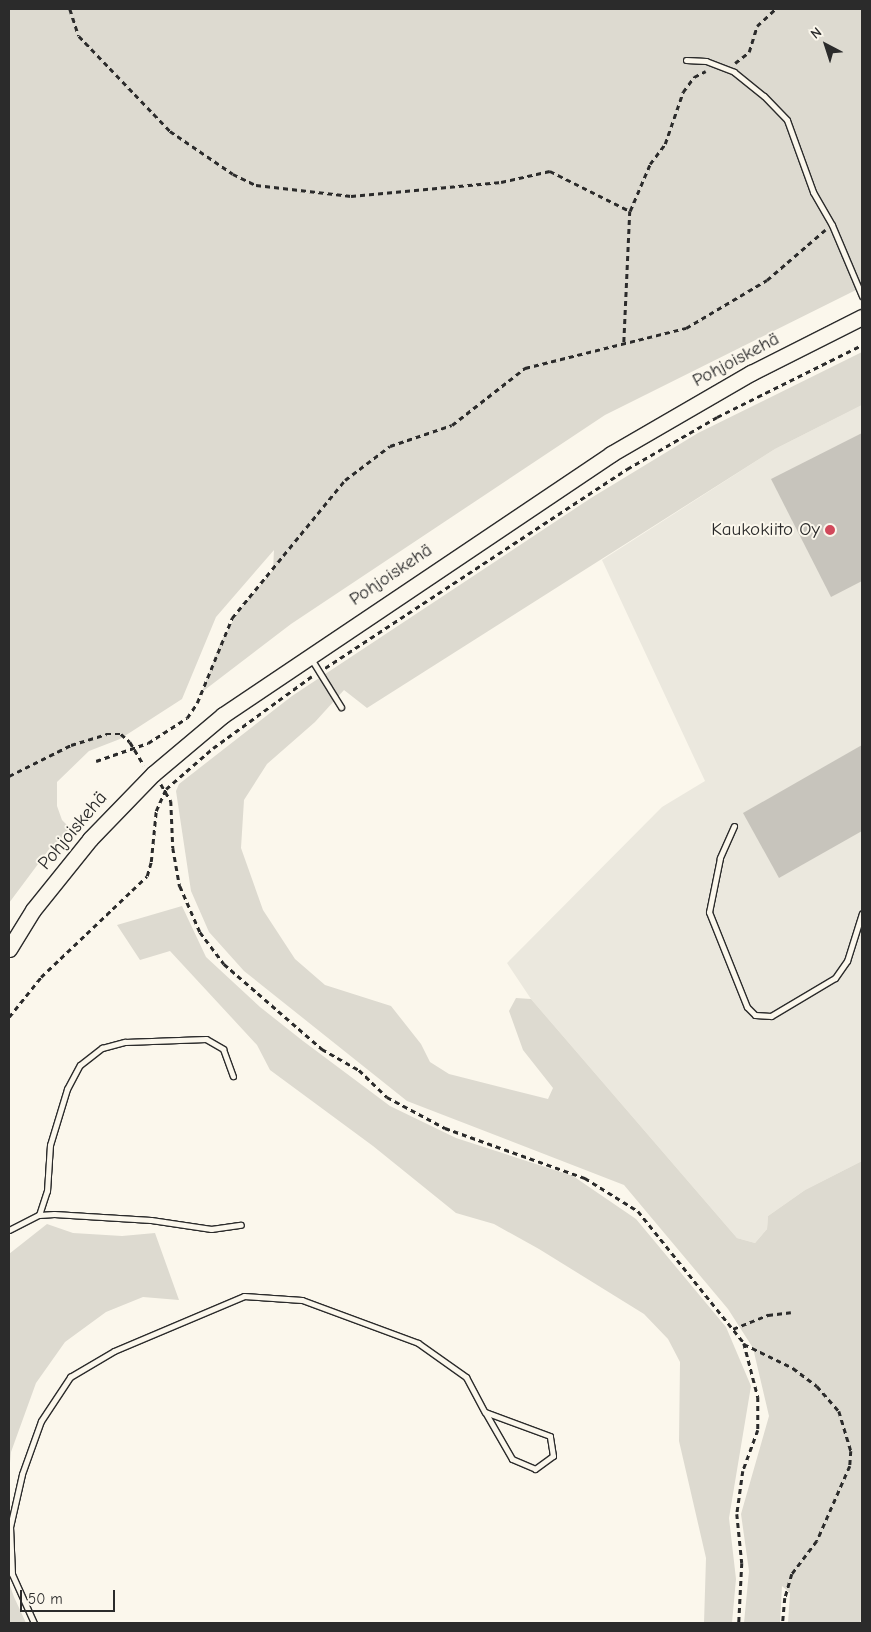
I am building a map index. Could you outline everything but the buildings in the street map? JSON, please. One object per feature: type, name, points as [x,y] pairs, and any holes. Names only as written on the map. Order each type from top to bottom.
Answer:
[{"type":"main road","name":"Pohjoiskehä","points":[[9,949],[33,910],[129,796],[204,730],[309,655],[611,454],[751,373],[862,317]]},
{"type":"lane","points":[[686,60],[706,61],[725,69],[764,96],[787,120],[813,192],[832,225],[862,296]]},
{"type":"lane","points":[[309,655],[341,707]]},
{"type":"lane","points":[[734,826],[718,867],[709,912],[748,1007],[755,1015],[771,1016],[835,978],[847,961],[862,913]]},
{"type":"lane","points":[[39,1215],[47,1191],[50,1146],[66,1089],[80,1065],[102,1048],[124,1042],[206,1039],[222,1049],[233,1076]]},
{"type":"lane","points":[[9,1230],[39,1215],[151,1220],[211,1229],[241,1225]]},
{"type":"lane","points":[[34,1623],[12,1574],[10,1527],[22,1474],[41,1421],[70,1377],[114,1351],[244,1296],[302,1300],[418,1343],[466,1377],[512,1459],[535,1469],[553,1456],[550,1436],[486,1412]]},
{"type":"path","points":[[70,9],[79,36],[170,131],[233,174],[256,185],[351,196],[501,182],[550,171],[630,211]]},
{"type":"path","points":[[725,69],[749,52],[757,26],[775,9]]},
{"type":"path","points":[[624,345],[630,211],[650,164],[664,144],[683,92],[694,77],[717,65]]},
{"type":"path","points":[[96,761],[136,749],[171,731],[186,718],[197,703],[232,618],[345,480],[390,446],[452,424],[525,368],[624,345],[686,328],[767,280],[832,225]]},
{"type":"path","points":[[9,1017],[41,977],[147,876],[152,862],[156,811],[166,789],[213,748],[319,672],[627,469],[717,417],[862,345]]},
{"type":"path","points":[[9,776],[71,745],[106,734],[121,734],[136,749]]},
{"type":"path","points":[[166,789],[171,801],[173,848],[180,886],[200,932],[224,964],[322,1049],[359,1070],[387,1097],[445,1128],[585,1178],[638,1211],[744,1343],[758,1397],[758,1430],[743,1471],[737,1514],[742,1563],[738,1623]]},
{"type":"path","points":[[733,1329],[768,1315],[791,1312]]},
{"type":"path","points":[[744,1343],[793,1368],[817,1386],[839,1411],[851,1451],[850,1466],[817,1541],[792,1574],[785,1598],[783,1623]]},
{"type":"shaded area","points":[[9,9],[862,9],[862,287],[605,415],[291,624],[202,692],[220,643],[240,609],[273,570],[274,550],[216,617],[182,699],[120,739],[89,751],[57,782],[57,806],[62,820],[71,829],[50,848],[9,903]]},
{"type":"shaded area","points":[[862,352],[862,405],[775,449],[367,708],[344,690],[315,722],[267,764],[244,800],[241,848],[263,910],[295,959],[325,985],[391,1006],[421,1044],[430,1062],[449,1074],[548,1099],[553,1088],[523,1050],[509,1011],[516,998],[531,999],[737,1238],[755,1243],[767,1229],[768,1216],[805,1190],[862,1161],[862,1616],[860,1623],[788,1623],[790,1593],[782,1586],[780,1623],[744,1623],[749,1571],[741,1514],[769,1416],[753,1348],[728,1309],[624,1185],[407,1101],[244,971],[209,932],[191,891],[176,791],[179,784],[292,696],[591,498],[698,433]]},
{"type":"shaded area","points":[[862,405],[862,1161],[805,1190],[768,1216],[767,1229],[755,1243],[737,1238],[531,999],[507,963],[662,807],[705,781],[602,560],[775,449]]},
{"type":"shaded area","points":[[182,906],[206,957],[260,1007],[303,1041],[390,1106],[456,1138],[573,1176],[636,1219],[726,1327],[751,1386],[729,1518],[736,1579],[732,1623],[704,1623],[706,1558],[679,1441],[680,1362],[668,1339],[644,1314],[539,1249],[494,1224],[456,1213],[373,1146],[270,1070],[257,1045],[170,951],[140,960],[117,925]]},
{"type":"shaded area","points":[[47,1224],[73,1233],[122,1236],[155,1233],[179,1300],[143,1297],[106,1312],[65,1342],[36,1383],[11,1452],[9,1474],[9,1254]]},
{"type":"shaded area","points":[[9,1583],[14,1597],[26,1623],[9,1623]]},
{"type":"place","name":"Kaukokiito Oy","points":[[830,530]]}]
